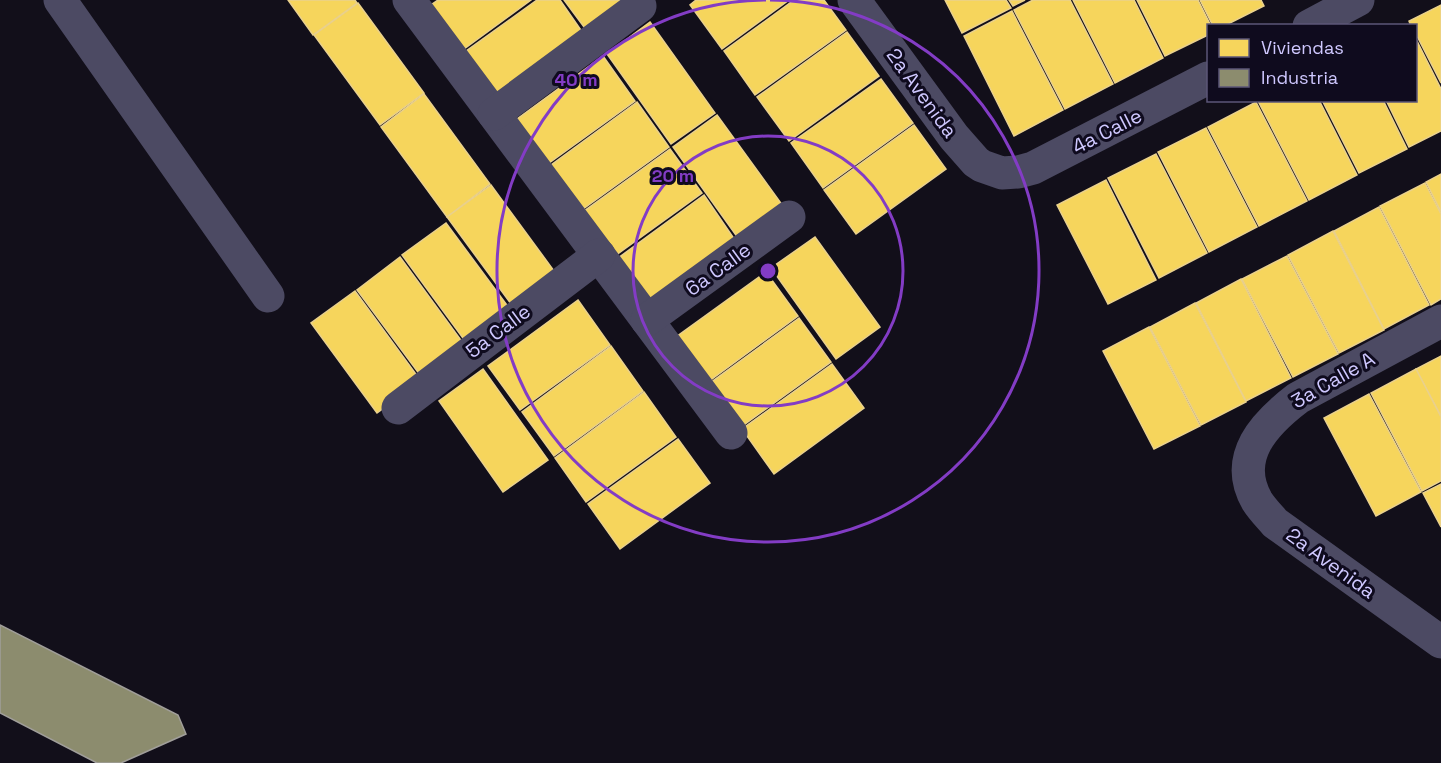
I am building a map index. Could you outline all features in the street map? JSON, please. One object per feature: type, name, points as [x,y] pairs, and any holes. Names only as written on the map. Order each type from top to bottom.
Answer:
[{"type":"street","points":[[60,0],[268,296]]},
{"type":"street","points":[[409,0],[731,433]]},
{"type":"street","name":"2a Avenida","points":[[854,0],[954,137],[982,166],[1002,173]]},
{"type":"street","points":[[1313,24],[1358,0]]},
{"type":"street","points":[[494,114],[640,6]]},
{"type":"street","name":"4a Calle","points":[[1002,173],[1018,172],[1041,164],[1207,79]]},
{"type":"street","name":"6a Calle","points":[[647,320],[789,217]]},
{"type":"street","name":"5a Calle","points":[[398,408],[599,255]]},
{"type":"street","name":"3a Calle A","points":[[1248,463],[1254,444],[1263,429],[1291,403],[1332,378],[1441,321]]},
{"type":"street","name":"2a Avenida","points":[[1248,463],[1249,482],[1257,501],[1275,523],[1441,642]]},
{"type":"building: Viviendas","points":[[288,0],[355,0],[357,3],[313,35]]},
{"type":"building: Viviendas","points":[[438,0],[531,0],[460,52],[428,7]]},
{"type":"building: Viviendas","points":[[537,0],[560,0],[583,33],[493,98],[462,54]]},
{"type":"building: Viviendas","points":[[564,0],[631,0],[587,31]]},
{"type":"building: Viviendas","points":[[696,0],[789,0],[722,49],[690,5]]},
{"type":"building: Viviendas","points":[[794,0],[824,0],[846,30],[755,95],[724,51]]},
{"type":"building: Viviendas","points":[[945,0],[1006,0],[1011,8],[962,33]]},
{"type":"building: Viviendas","points":[[1009,0],[1025,0],[1013,6]]},
{"type":"building: Viviendas","points":[[1033,0],[1070,0],[1113,84],[1065,109],[1014,10]]},
{"type":"building: Viviendas","points":[[1073,0],[1134,0],[1163,58],[1115,83]]},
{"type":"building: Viviendas","points":[[1137,0],[1198,0],[1210,24],[1207,24],[1207,35],[1165,56]]},
{"type":"building: Viviendas","points":[[1200,0],[1261,0],[1264,6],[1228,24],[1212,24]]},
{"type":"building: Viviendas","points":[[358,3],[424,93],[380,125],[314,35]]},
{"type":"building: Viviendas","points":[[1441,5],[1441,83],[1417,36],[1417,24],[1410,24],[1409,21]]},
{"type":"building: Viviendas","points":[[1012,11],[1063,110],[1014,136],[964,36]]},
{"type":"building: Viviendas","points":[[650,22],[715,113],[671,144],[607,54]]},
{"type":"building: Viviendas","points":[[847,32],[879,76],[789,141],[757,97]]},
{"type":"building: Viviendas","points":[[1417,41],[1441,89],[1441,131],[1409,147],[1387,102],[1417,102]]},
{"type":"building: Viviendas","points":[[603,56],[635,101],[545,166],[513,122]]},
{"type":"building: Viviendas","points":[[881,79],[913,123],[823,188],[791,143]]},
{"type":"building: Viviendas","points":[[424,94],[490,184],[447,217],[381,127]]},
{"type":"building: Viviendas","points":[[637,102],[669,147],[579,212],[547,168]]},
{"type":"building: Viviendas","points":[[1256,102],[1307,201],[1259,226],[1208,127]]},
{"type":"building: Viviendas","points":[[1259,102],[1320,102],[1357,175],[1309,200]]},
{"type":"building: Viviendas","points":[[1323,102],[1384,102],[1407,149],[1359,173]]},
{"type":"building: Viviendas","points":[[717,115],[783,206],[738,238],[673,147]]},
{"type":"building: Viviendas","points":[[914,125],[946,169],[856,234],[824,190]]},
{"type":"building: Viviendas","points":[[1206,128],[1257,227],[1209,252],[1158,152]]},
{"type":"building: Viviendas","points":[[670,149],[702,193],[612,258],[580,214]]},
{"type":"building: Viviendas","points":[[1156,154],[1207,253],[1159,278],[1108,178]]},
{"type":"building: Viviendas","points":[[1441,174],[1441,212],[1426,182]]},
{"type":"building: Viviendas","points":[[1106,180],[1156,280],[1108,304],[1057,205]]},
{"type":"building: Viviendas","points":[[1425,183],[1441,214],[1441,299],[1431,305],[1380,206]]},
{"type":"building: Viviendas","points":[[491,185],[557,275],[514,308],[447,217]]},
{"type":"building: Viviendas","points":[[704,195],[735,240],[646,305],[614,261]]},
{"type":"building: Viviendas","points":[[1379,207],[1429,305],[1384,329],[1334,231]]},
{"type":"building: Viviendas","points":[[446,223],[512,312],[468,345],[402,255]]},
{"type":"building: Viviendas","points":[[1333,231],[1384,330],[1339,353],[1288,255]]},
{"type":"building: Viviendas","points":[[815,237],[880,327],[836,359],[771,268]]},
{"type":"building: Viviendas","points":[[1287,256],[1338,354],[1293,377],[1242,279]]},
{"type":"building: Viviendas","points":[[400,257],[466,347],[423,379],[357,290]]},
{"type":"building: Viviendas","points":[[766,272],[798,316],[708,382],[676,337]]},
{"type":"building: Viviendas","points":[[1241,279],[1291,378],[1246,401],[1196,303]]},
{"type":"building: Viviendas","points":[[355,291],[421,381],[377,413],[311,323]]},
{"type":"building: Viviendas","points":[[578,300],[610,345],[520,410],[488,366]]},
{"type":"building: Viviendas","points":[[1195,303],[1246,402],[1201,425],[1150,327]]},
{"type":"building: Viviendas","points":[[799,318],[831,362],[741,427],[710,383]]},
{"type":"building: Viviendas","points":[[1149,327],[1200,426],[1154,449],[1103,351]]},
{"type":"building: Viviendas","points":[[611,346],[643,391],[554,456],[522,412]]},
{"type":"building: Viviendas","points":[[1441,356],[1441,416],[1416,369]]},
{"type":"building: Viviendas","points":[[832,364],[864,408],[774,474],[742,429]]},
{"type":"building: Viviendas","points":[[483,369],[548,460],[503,492],[439,401]]},
{"type":"building: Viviendas","points":[[1416,369],[1441,417],[1441,481],[1422,491],[1371,393]]},
{"type":"building: Viviendas","points":[[644,392],[676,437],[586,502],[555,458]]},
{"type":"building: Viviendas","points":[[1369,394],[1421,492],[1376,516],[1324,418]]},
{"type":"building: Viviendas","points":[[678,439],[710,483],[620,549],[588,504]]},
{"type":"building: Viviendas","points":[[1441,484],[1441,527],[1423,493]]},
{"type":"building: Industria","points":[[0,625],[178,715],[186,734],[121,763],[97,763],[0,713]]}]
